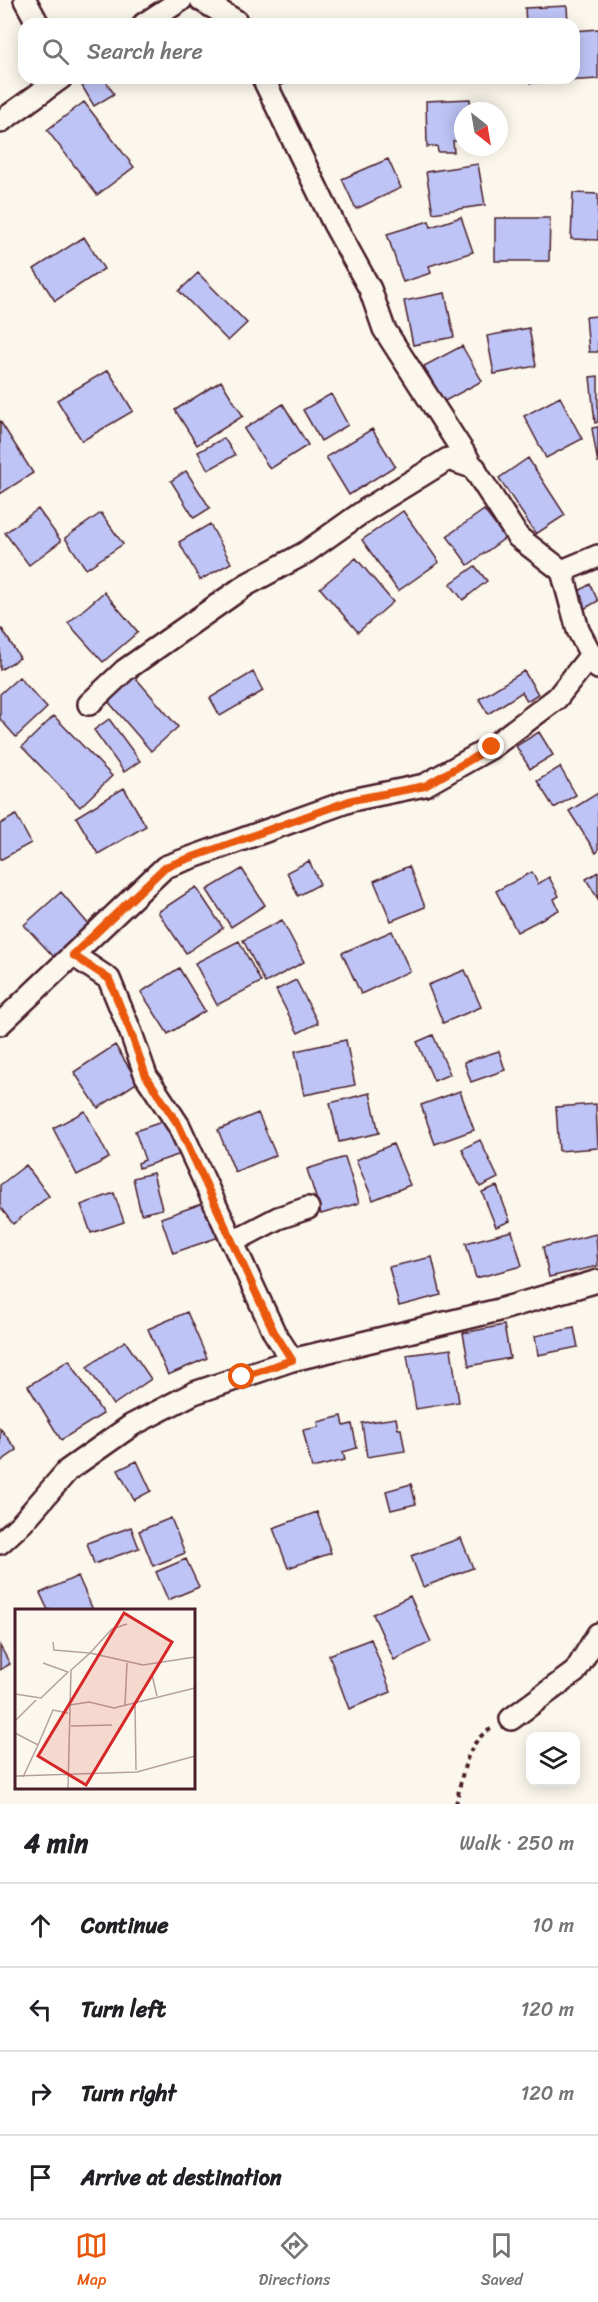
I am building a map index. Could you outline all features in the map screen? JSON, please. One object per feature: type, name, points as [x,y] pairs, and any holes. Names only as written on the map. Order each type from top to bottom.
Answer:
[{"type":"street","points":[[25,0],[35,18]]},
{"type":"street","points":[[153,18],[181,0]]},
{"type":"street","points":[[201,0],[231,18]]},
{"type":"street","points":[[0,122],[53,84]]},
{"type":"street","points":[[0,1023],[165,867],[352,800],[425,786],[492,747],[557,698],[595,661],[578,630],[562,571],[518,537],[384,329],[370,288],[334,224],[266,84]]},
{"type":"street","points":[[89,704],[125,670],[246,585],[305,553],[367,509],[448,459],[475,468]]},
{"type":"street","points":[[562,571],[598,556]]},
{"type":"street","points":[[73,955],[109,979],[146,1076],[179,1126],[274,1332],[292,1360]]},
{"type":"street","points":[[232,1242],[278,1218],[308,1208]]},
{"type":"street","points":[[0,1543],[22,1523],[68,1470],[132,1425],[194,1394],[292,1360],[495,1311],[598,1281]]},
{"type":"street","points":[[511,1719],[575,1672],[598,1634]]},
{"type":"path","points":[[456,1804],[468,1756],[483,1733],[511,1719]]},
{"type":"building","points":[[567,6],[568,18],[526,18],[525,8]]},
{"type":"building","points":[[598,29],[598,79],[580,80],[580,30]]},
{"type":"building","points":[[108,84],[114,94],[94,106],[82,86]]},
{"type":"building","points":[[470,99],[470,102],[454,102],[454,152],[438,152],[437,146],[427,147],[426,101]]},
{"type":"building","points":[[84,102],[134,167],[97,195],[47,130]]},
{"type":"building","points":[[388,159],[401,188],[356,209],[342,179]]},
{"type":"building","points":[[478,164],[485,205],[433,213],[426,172]]},
{"type":"building","points":[[573,193],[598,194],[598,240],[571,239]]},
{"type":"building","points":[[461,217],[473,252],[429,266],[431,273],[403,282],[387,234],[429,221],[431,227]]},
{"type":"building","points":[[495,218],[550,218],[549,261],[495,261]]},
{"type":"building","points":[[84,237],[104,269],[55,301],[34,269]]},
{"type":"building","points":[[198,273],[247,323],[228,341],[179,291]]},
{"type":"building","points":[[445,293],[454,337],[413,345],[404,301]]},
{"type":"building","points":[[598,316],[598,352],[589,352],[586,317]]},
{"type":"building","points":[[529,328],[536,366],[494,374],[487,336]]},
{"type":"building","points":[[462,346],[482,381],[443,402],[424,366]]},
{"type":"building","points":[[108,370],[133,411],[82,441],[57,400]]},
{"type":"building","points":[[598,376],[598,422],[595,423],[590,377]]},
{"type":"building","points":[[221,381],[243,416],[197,445],[175,410]]},
{"type":"building","points":[[331,394],[348,425],[321,441],[303,410]]},
{"type":"building","points":[[560,397],[582,439],[546,458],[524,416]]},
{"type":"building","points":[[283,404],[308,445],[270,469],[244,429]]},
{"type":"building","points":[[0,421],[33,473],[0,494]]},
{"type":"building","points":[[598,427],[598,464],[592,428]]},
{"type":"building","points":[[372,429],[395,466],[349,495],[326,457]]},
{"type":"building","points":[[224,438],[235,455],[208,470],[198,452]]},
{"type":"building","points":[[528,458],[565,515],[536,534],[499,478]]},
{"type":"building","points":[[186,471],[210,508],[194,518],[171,481]]},
{"type":"building","points":[[38,509],[61,541],[29,565],[5,533]]},
{"type":"building","points":[[484,510],[505,538],[468,565],[447,536]]},
{"type":"building","points":[[403,511],[439,562],[398,591],[362,540]]},
{"type":"building","points":[[101,513],[123,544],[86,569],[65,538]]},
{"type":"building","points":[[210,524],[231,563],[200,580],[179,542]]},
{"type":"building","points":[[356,558],[393,602],[358,632],[320,588]]},
{"type":"building","points":[[475,566],[487,581],[463,600],[450,584]]},
{"type":"building","points":[[590,584],[598,601],[582,610],[573,595]]},
{"type":"building","points":[[104,592],[138,632],[103,662],[68,623]]},
{"type":"building","points":[[2,629],[20,658],[0,670],[0,630]]},
{"type":"building","points":[[524,671],[538,694],[527,701],[522,692],[488,714],[479,699]]},
{"type":"building","points":[[253,672],[263,691],[220,716],[210,698]]},
{"type":"building","points":[[134,676],[178,727],[151,751],[107,700]]},
{"type":"building","points":[[19,677],[47,708],[16,737],[0,719],[0,694]]},
{"type":"building","points":[[54,716],[112,776],[80,807],[22,747]]},
{"type":"building","points":[[109,719],[140,761],[124,772],[94,730]]},
{"type":"building","points":[[539,732],[553,755],[530,769],[516,746]]},
{"type":"building","points":[[560,767],[576,795],[554,808],[537,781]]},
{"type":"building","points":[[124,788],[146,826],[98,854],[76,817]]},
{"type":"building","points":[[598,793],[598,851],[596,853],[569,811]]},
{"type":"building","points":[[16,815],[31,843],[0,860],[0,824]]},
{"type":"building","points":[[309,861],[320,884],[298,896],[287,872]]},
{"type":"building","points":[[409,866],[425,907],[391,921],[374,881]]},
{"type":"building","points":[[242,869],[265,905],[231,927],[207,890]]},
{"type":"building","points":[[532,872],[538,884],[549,877],[559,896],[554,899],[559,910],[517,932],[496,891]]},
{"type":"building","points":[[598,872],[598,899],[586,879]]},
{"type":"building","points":[[196,887],[223,928],[186,953],[158,912]]},
{"type":"building","points":[[61,892],[90,926],[54,957],[24,925]]},
{"type":"building","points":[[282,920],[304,962],[265,983],[243,940]]},
{"type":"building","points":[[392,931],[410,971],[361,994],[342,953]]},
{"type":"building","points":[[239,941],[261,982],[217,1005],[195,963]]},
{"type":"building","points":[[179,968],[205,1011],[168,1034],[141,992]]},
{"type":"building","points":[[465,970],[481,1007],[443,1023],[428,985]]},
{"type":"building","points":[[296,980],[318,1023],[298,1033],[276,990]]},
{"type":"building","points":[[433,1035],[450,1074],[434,1081],[417,1042]]},
{"type":"building","points":[[346,1040],[355,1085],[304,1095],[295,1051]]},
{"type":"building","points":[[115,1045],[138,1082],[98,1108],[74,1072]]},
{"type":"building","points":[[499,1051],[505,1070],[471,1082],[464,1062]]},
{"type":"building","points":[[460,1091],[474,1130],[435,1144],[421,1105]]},
{"type":"building","points":[[370,1093],[379,1133],[339,1142],[330,1103]]},
{"type":"building","points":[[596,1104],[598,1148],[559,1151],[556,1107]]},
{"type":"building","points":[[85,1111],[109,1158],[77,1175],[53,1128]]},
{"type":"building","points":[[258,1113],[276,1155],[235,1172],[218,1130]]},
{"type":"building","points":[[165,1121],[167,1128],[175,1126],[184,1153],[139,1168],[138,1163],[145,1160],[135,1131]]},
{"type":"building","points":[[480,1140],[498,1178],[480,1187],[462,1149]]},
{"type":"building","points":[[393,1144],[410,1185],[373,1200],[356,1160]]},
{"type":"building","points":[[345,1157],[359,1203],[321,1214],[307,1169]]},
{"type":"building","points":[[26,1165],[49,1196],[13,1224],[0,1207],[0,1185]]},
{"type":"building","points":[[153,1173],[162,1209],[141,1214],[133,1178]]},
{"type":"building","points":[[497,1186],[510,1221],[496,1227],[482,1192]]},
{"type":"building","points":[[114,1193],[124,1222],[91,1233],[81,1205]]},
{"type":"building","points":[[207,1202],[219,1237],[173,1253],[161,1218]]},
{"type":"building","points":[[512,1231],[522,1266],[476,1278],[466,1243]]},
{"type":"building","points":[[596,1234],[598,1266],[549,1277],[543,1247]]},
{"type":"building","points":[[432,1257],[441,1295],[399,1306],[389,1267]]},
{"type":"building","points":[[187,1312],[207,1358],[168,1375],[148,1329]]},
{"type":"building","points":[[504,1325],[510,1358],[469,1366],[463,1333]]},
{"type":"building","points":[[574,1328],[578,1347],[538,1355],[535,1336]]},
{"type":"building","points":[[125,1341],[151,1379],[113,1405],[87,1367]]},
{"type":"building","points":[[451,1349],[459,1402],[416,1409],[407,1355]]},
{"type":"building","points":[[69,1360],[103,1414],[61,1440],[28,1386]]},
{"type":"building","points":[[342,1416],[344,1426],[352,1424],[357,1448],[343,1452],[345,1460],[312,1468],[303,1430],[319,1427],[318,1422]]},
{"type":"building","points":[[396,1418],[398,1429],[401,1429],[405,1451],[367,1457],[362,1423]]},
{"type":"building","points":[[0,1428],[17,1450],[0,1462]]},
{"type":"building","points":[[137,1461],[151,1491],[134,1500],[118,1470]]},
{"type":"building","points":[[411,1484],[416,1504],[391,1510],[386,1491]]},
{"type":"building","points":[[317,1512],[331,1553],[288,1568],[273,1528]]},
{"type":"building","points":[[171,1518],[185,1553],[153,1566],[139,1531]]},
{"type":"building","points":[[131,1527],[139,1548],[94,1564],[87,1543]]},
{"type":"building","points":[[461,1538],[473,1568],[423,1587],[411,1556]]},
{"type":"building","points":[[186,1559],[199,1587],[168,1600],[156,1572]]},
{"type":"building","points":[[78,1576],[93,1609],[48,1609],[40,1593]]},
{"type":"building","points":[[410,1596],[431,1642],[394,1660],[373,1614]]},
{"type":"building","points":[[371,1639],[391,1692],[349,1709],[329,1655]]},
{"type":"building","points":[[0,1646],[10,1664],[0,1670]]},
{"type":"route","points":[[242,1377],[292,1360],[274,1332],[212,1193],[179,1126],[146,1076],[109,979],[73,955],[165,867],[352,800],[425,786],[492,747]]}]
